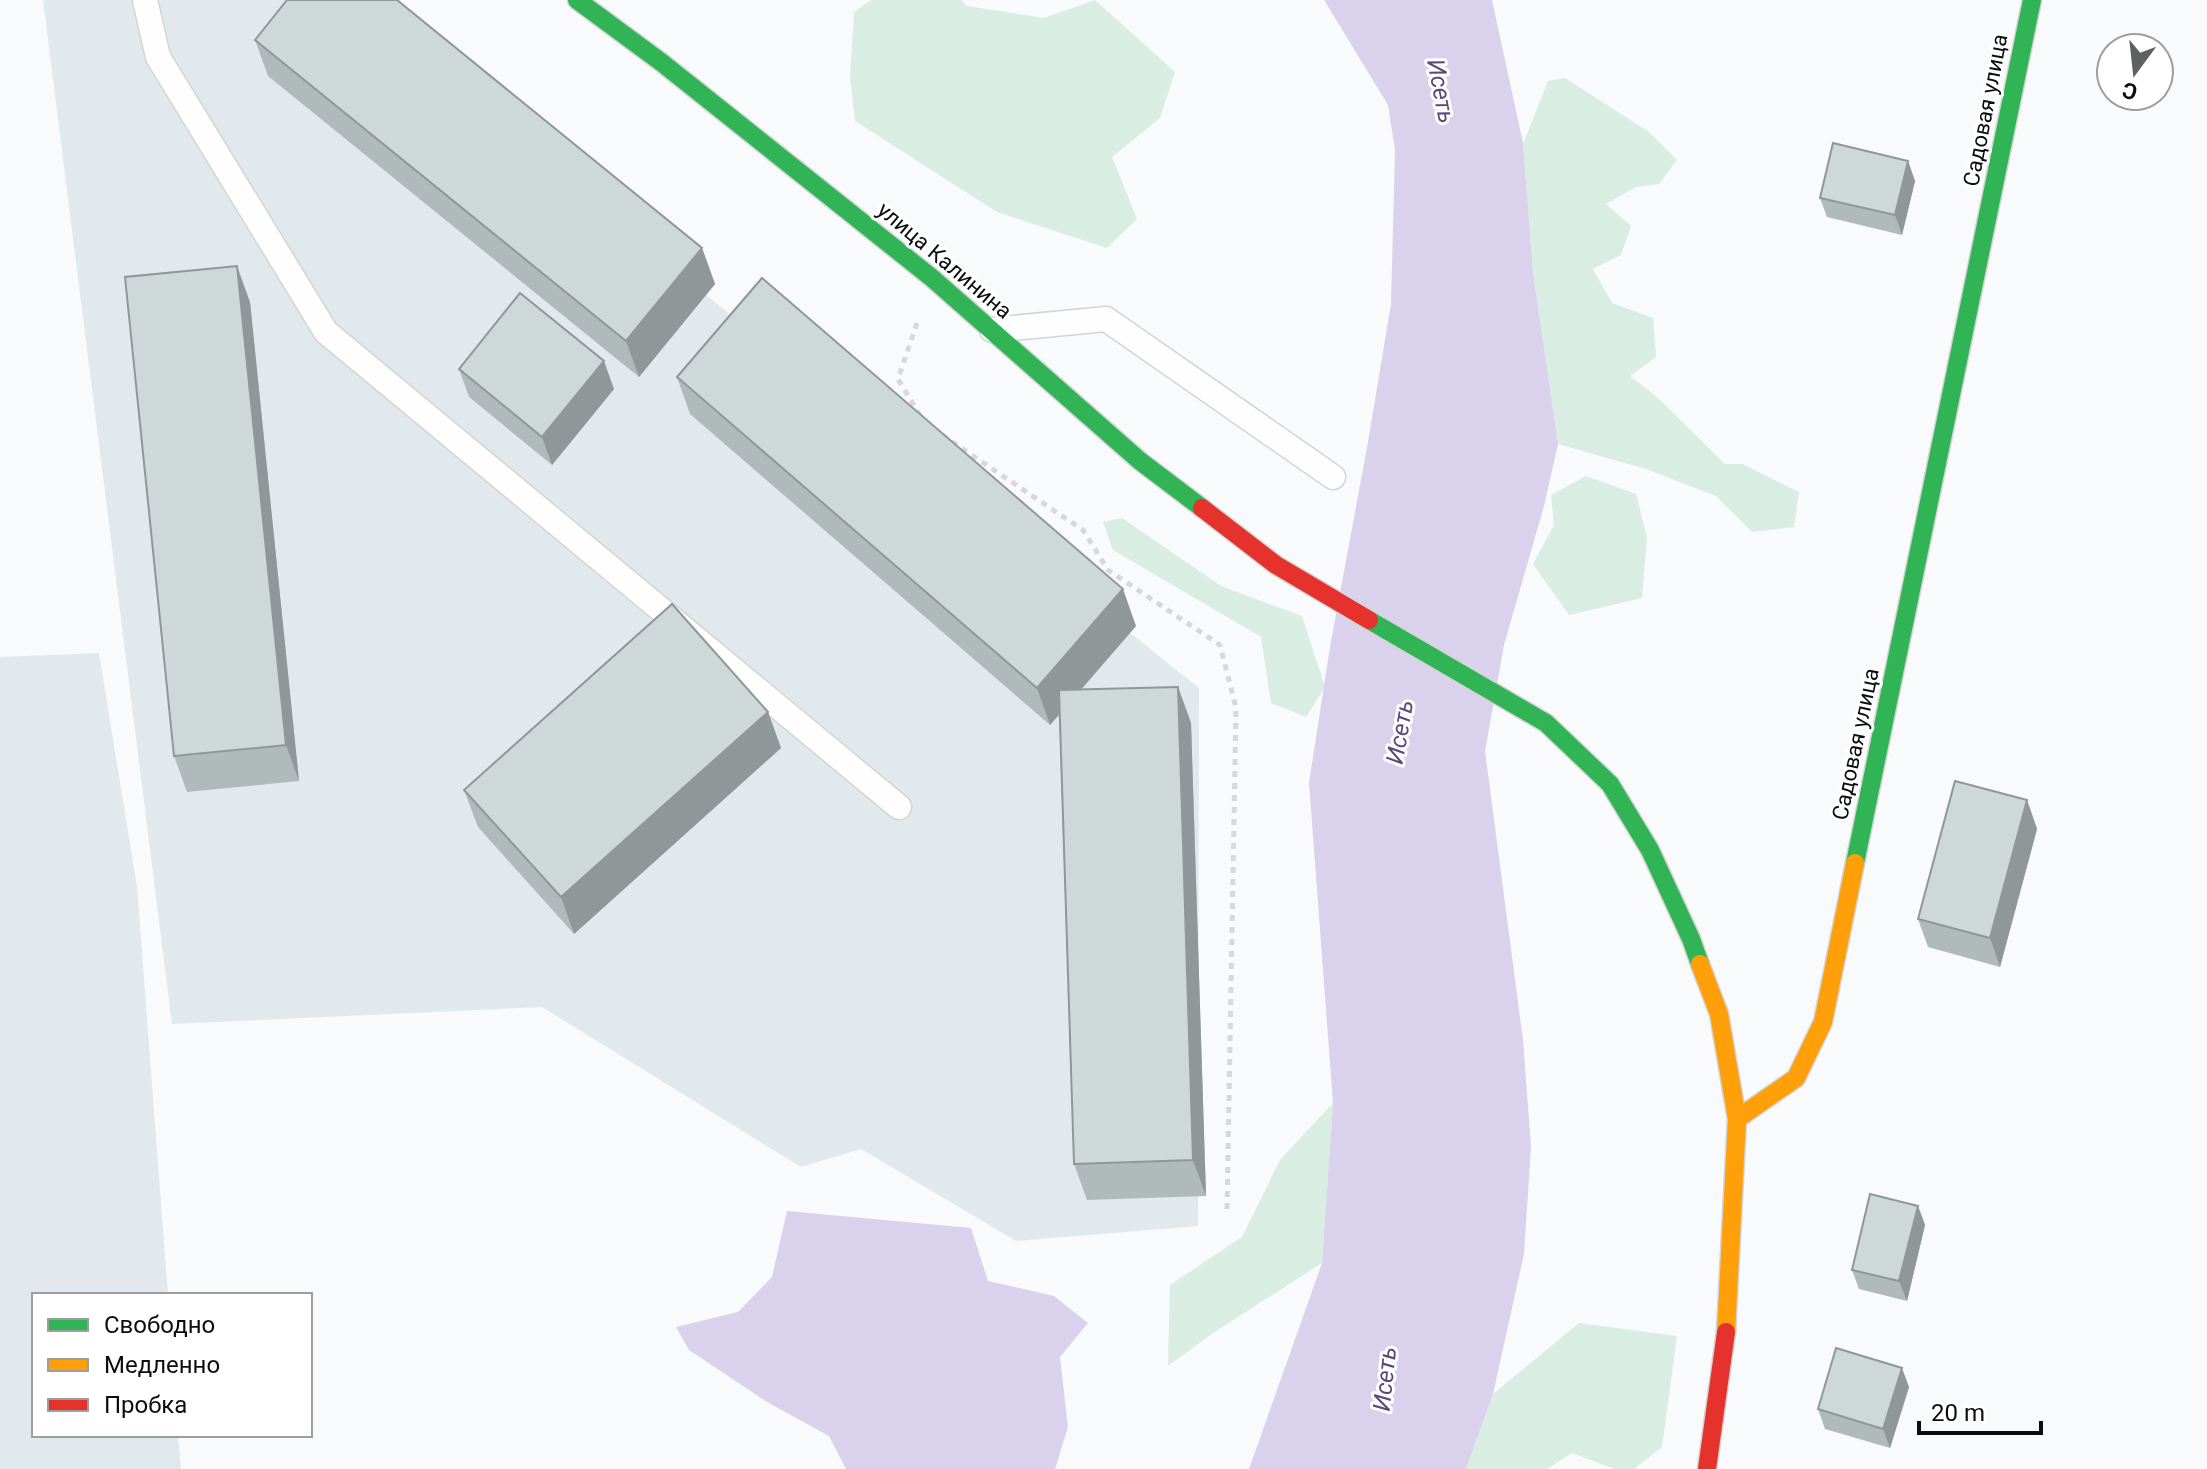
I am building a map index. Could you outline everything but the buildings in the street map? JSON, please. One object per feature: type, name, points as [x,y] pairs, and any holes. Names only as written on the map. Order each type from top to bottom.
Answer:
[{"type":"main road","name":"улица Калинина","points":[[577,0],[661,62],[932,278],[1140,461],[1276,565],[1546,723],[1610,784],[1650,850],[1691,939],[1719,1014],[1737,1119]]},
{"type":"main road","name":"Садовая улица","points":[[1737,1119],[1796,1078],[1823,1022],[2032,0]]},
{"type":"main road","points":[[1707,1469],[1726,1336],[1737,1119]]},
{"type":"lane","points":[[145,0],[158,57],[326,332],[899,807]]},
{"type":"lane","points":[[992,330],[1106,319],[1333,477]]},
{"type":"path","points":[[925,423],[898,379],[932,278]]},
{"type":"path","points":[[938,432],[1083,530],[1108,570],[1220,645],[1236,708],[1227,1210]]},
{"type":"shaded area","points":[[43,0],[336,0],[1199,688],[1198,1226],[1016,1241],[861,1149],[801,1167],[542,1007],[172,1024]]},
{"type":"shaded area","points":[[99,653],[137,887],[168,1293],[32,1293],[32,1437],[178,1437],[181,1469],[0,1469],[0,657]]},
{"type":"green space","points":[[871,0],[961,0],[967,6],[1044,18],[1095,0],[1175,72],[1160,118],[1112,157],[1137,219],[1107,248],[997,212],[855,121],[850,78],[854,12]]},
{"type":"green space","points":[[1565,78],[1649,132],[1677,160],[1659,184],[1636,187],[1606,204],[1631,226],[1621,255],[1593,269],[1612,303],[1653,318],[1656,357],[1630,376],[1657,397],[1725,464],[1743,464],[1799,492],[1794,527],[1752,532],[1716,496],[1646,469],[1558,444],[1533,272],[1523,144],[1548,81]]},
{"type":"green space","points":[[1586,476],[1636,494],[1647,537],[1642,598],[1569,615],[1533,564],[1554,525],[1551,495]]},
{"type":"green space","points":[[1122,518],[1221,586],[1302,616],[1325,687],[1306,717],[1271,703],[1261,637],[1113,550],[1103,522]]},
{"type":"green space","points":[[1333,1103],[1322,1263],[1213,1333],[1168,1366],[1170,1285],[1242,1237],[1280,1160]]},
{"type":"green space","points":[[1579,1323],[1677,1336],[1662,1447],[1634,1469],[1615,1469],[1572,1453],[1547,1469],[1466,1469],[1493,1394]]},
{"type":"water","name":"Исеть","points":[[1324,0],[1492,0],[1523,143],[1533,272],[1558,444],[1544,506],[1504,645],[1485,751],[1523,1040],[1531,1147],[1524,1254],[1493,1394],[1466,1469],[1249,1469],[1322,1263],[1333,1103],[1309,783],[1391,304],[1395,150],[1388,105]]},
{"type":"water","points":[[787,1211],[971,1228],[988,1281],[1054,1296],[1088,1323],[1060,1357],[1068,1427],[1055,1469],[846,1469],[829,1436],[767,1402],[689,1350],[676,1327],[738,1312],[772,1277]]},
{"type":"traffic: fast","points":[[577,0],[661,62],[932,278],[1140,461],[1202,508]]},
{"type":"traffic: fast","points":[[1855,863],[2032,0]]},
{"type":"traffic: fast","points":[[1369,620],[1546,723],[1610,784],[1650,850],[1700,964]]},
{"type":"traffic: slow","points":[[1737,1119],[1796,1078],[1823,1022],[1855,863]]},
{"type":"traffic: slow","points":[[1700,964],[1719,1014],[1737,1119],[1726,1332]]},
{"type":"traffic: jam","points":[[1202,508],[1276,565],[1369,620]]},
{"type":"traffic: jam","points":[[1707,1469],[1726,1332]]}]
